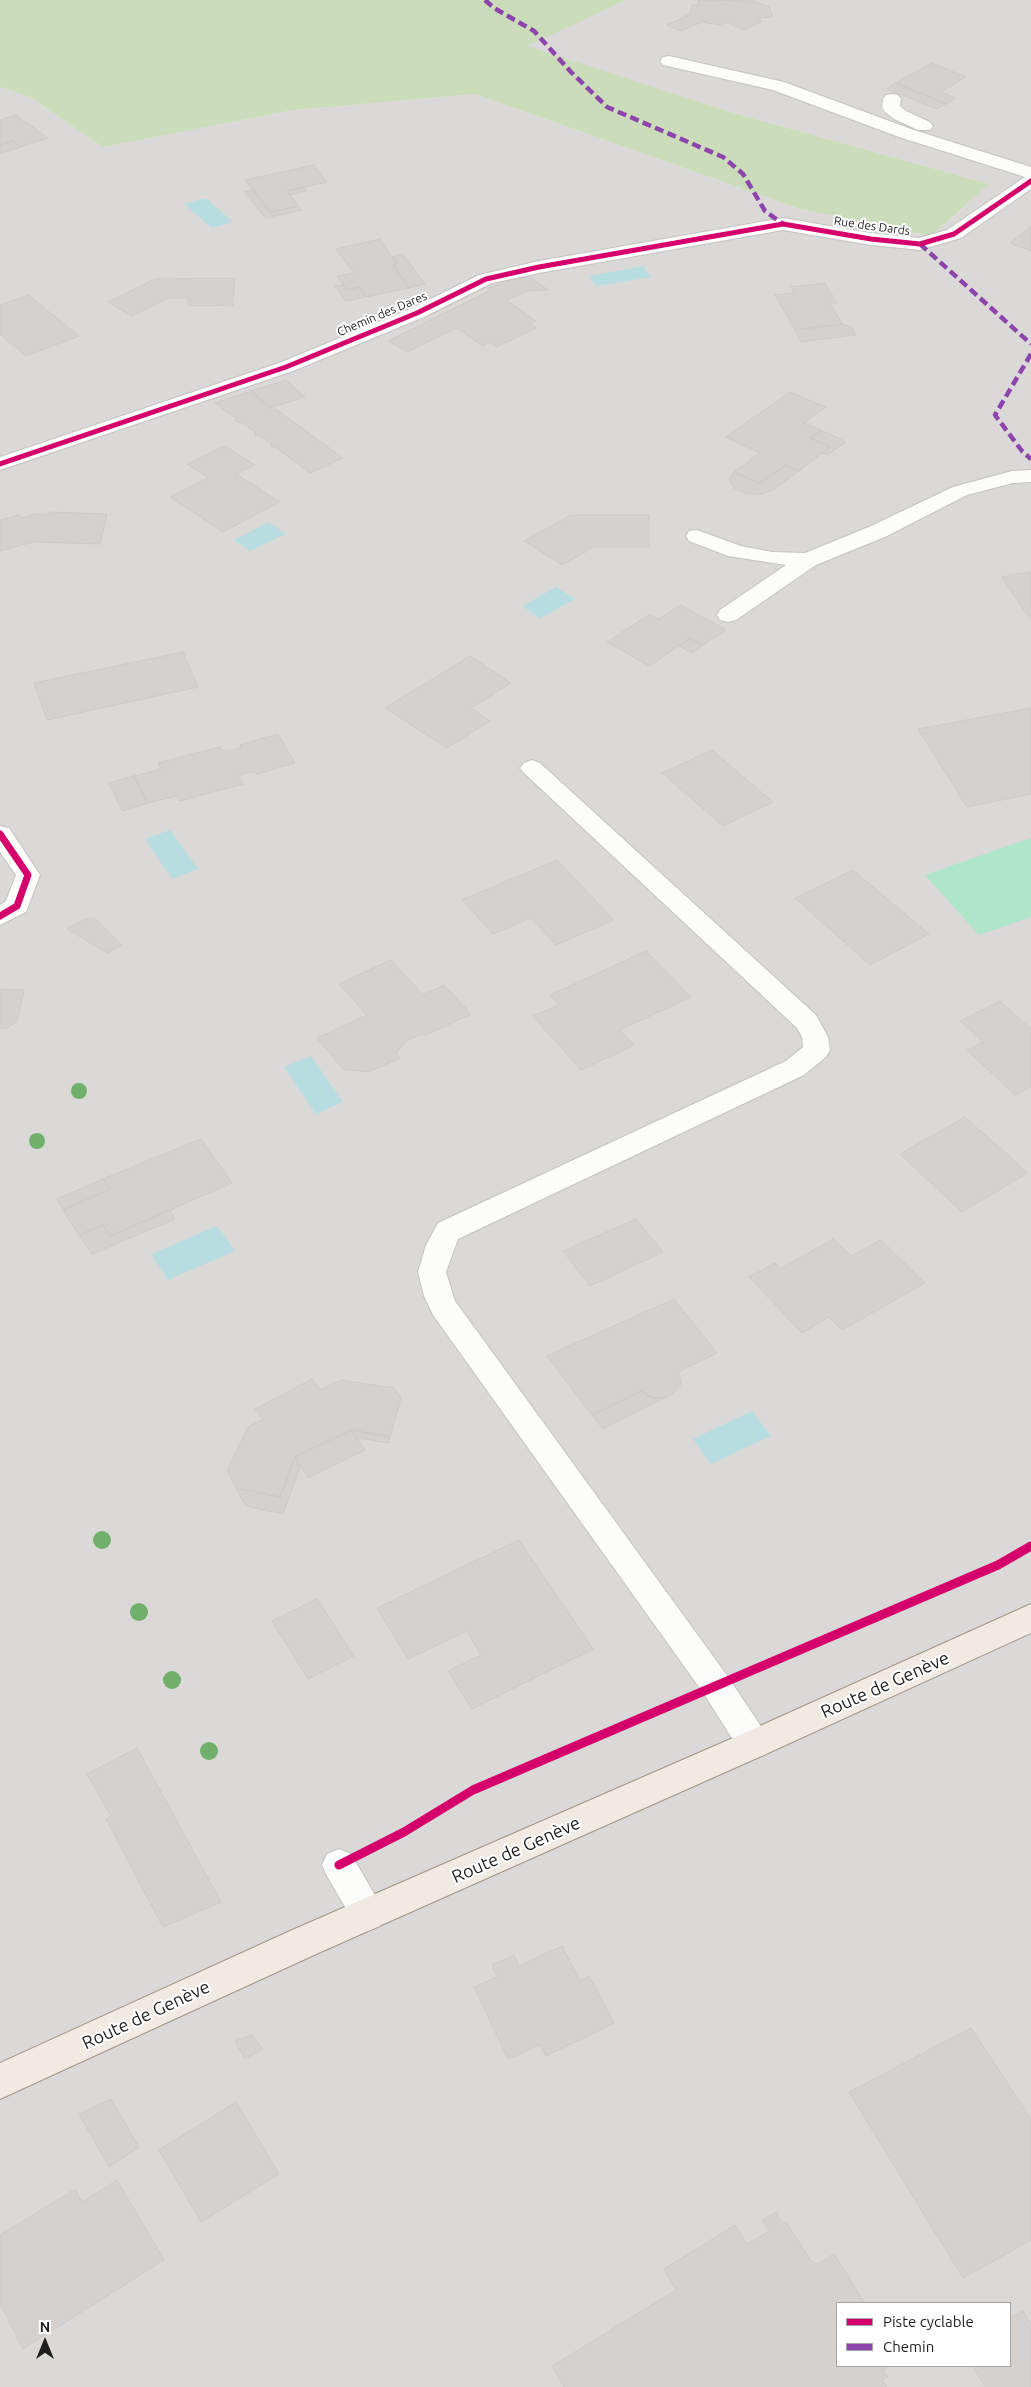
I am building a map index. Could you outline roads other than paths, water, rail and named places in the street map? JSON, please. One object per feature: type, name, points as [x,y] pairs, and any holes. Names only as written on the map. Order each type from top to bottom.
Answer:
[{"type":"main road","name":"Route de Genève","points":[[0,2081],[1031,1618]]},
{"type":"street","points":[[669,61],[792,90],[905,133],[1031,173]]},
{"type":"street","points":[[892,99],[891,108],[900,115],[954,139],[972,149],[978,157]]},
{"type":"street","name":"Rue des Dards","points":[[783,224],[870,239],[920,244],[954,234],[1031,181]]},
{"type":"street","name":"Chemin des Dares","points":[[0,464],[286,367],[417,313],[486,279],[539,267],[783,224]]},
{"type":"street","points":[[728,615],[808,560],[879,531],[960,491],[1021,476]]},
{"type":"street","points":[[697,536],[736,551],[772,558],[808,560]]},
{"type":"street","points":[[532,768],[807,1022],[815,1037],[817,1050],[795,1068],[448,1231],[440,1245],[432,1272],[443,1307],[715,1684],[754,1744]]},
{"type":"street","points":[[0,834],[28,875],[17,906],[0,916]]},
{"type":"street","points":[[339,1865],[368,1916]]},
{"type":"water","points":[[206,198],[233,222],[212,228],[184,204]]},
{"type":"water","points":[[643,266],[651,277],[596,286],[589,276]]},
{"type":"water","points":[[269,522],[286,534],[250,551],[234,540]]},
{"type":"water","points":[[556,587],[575,599],[540,618],[522,606]]},
{"type":"water","points":[[170,830],[198,869],[172,879],[145,839]]},
{"type":"water","points":[[311,1056],[343,1102],[316,1114],[284,1067]]},
{"type":"water","points":[[217,1226],[235,1251],[168,1280],[151,1254]]},
{"type":"water","points":[[752,1411],[771,1436],[711,1464],[693,1439]]}]
